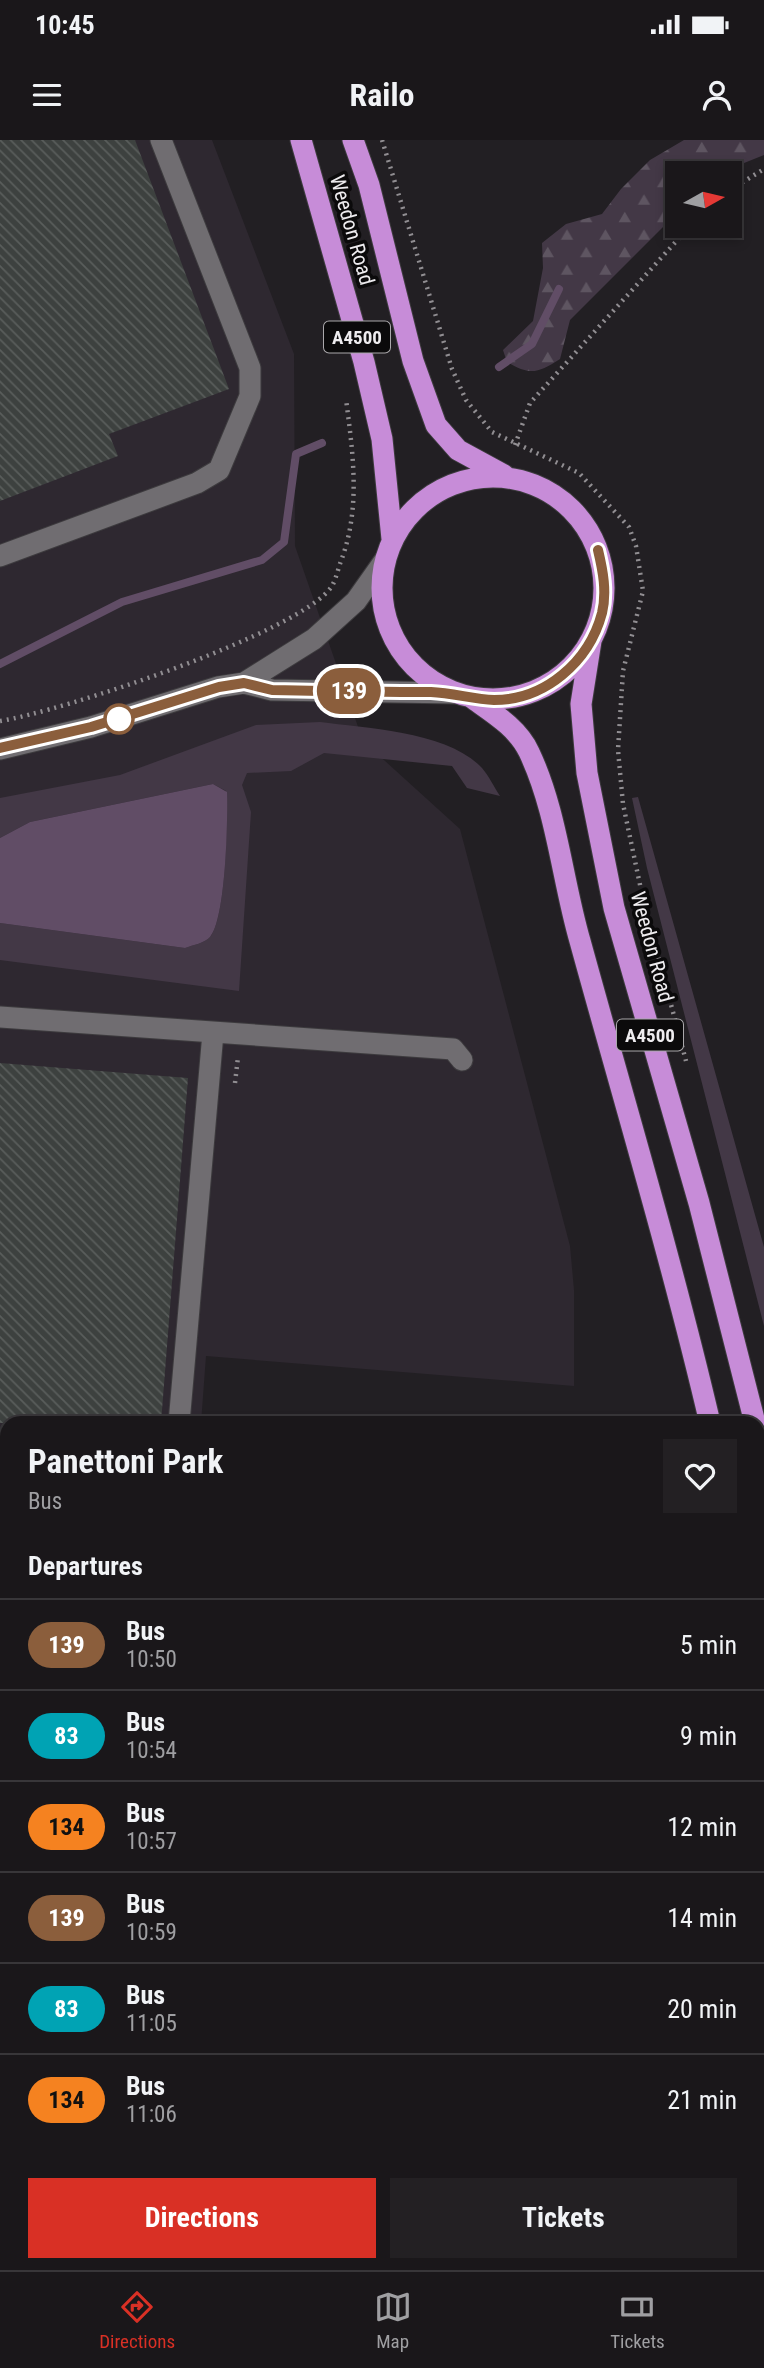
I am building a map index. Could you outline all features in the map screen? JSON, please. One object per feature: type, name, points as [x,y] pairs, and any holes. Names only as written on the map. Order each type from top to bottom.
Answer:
[{"type":"highway","name":"Weedon Road","points":[[301,140],[364,362],[382,439],[392,539]]},
{"type":"highway","name":"Weedon Road","points":[[353,140],[369,185],[413,361],[436,425],[458,450],[505,476]]},
{"type":"highway","points":[[505,476],[535,484],[562,499],[584,522],[598,550],[604,581],[603,601],[591,641],[578,661],[541,689],[507,698],[463,695],[425,677],[402,653],[387,624],[381,592],[385,560],[392,539],[419,503],[438,490],[460,481],[505,476]]},
{"type":"highway","name":"Weedon Road","points":[[591,641],[581,704],[587,773],[614,908],[699,1203],[753,1416]]},
{"type":"highway","name":"A4500","points":[[463,695],[509,725],[528,750],[544,791],[578,937],[701,1388],[706,1416]]},
{"type":"street","points":[[0,556],[197,482],[219,470],[250,396],[250,368],[161,140]]},
{"type":"street","points":[[0,748],[91,727],[219,687],[244,683],[314,639],[356,601],[385,560]]},
{"type":"street","points":[[244,683],[272,690],[463,695]]},
{"type":"street","points":[[0,1017],[453,1049],[462,1060]]},
{"type":"street","points":[[179,1416],[213,1032]]},
{"type":"path","points":[[742,183],[764,169]]},
{"type":"path","points":[[515,445],[530,403],[679,238]]},
{"type":"path","points":[[0,721],[53,708],[222,652],[305,610],[332,587],[351,534],[355,471],[346,397]]},
{"type":"shaded area","points":[[0,140],[212,140],[294,354],[295,546],[363,741],[460,829],[570,1246],[574,1290],[574,1386],[206,1356],[202,1416],[0,1416]]},
{"type":"shaded area","points":[[213,784],[227,792],[227,824],[220,911],[208,939],[185,948],[0,923],[0,838],[30,822]]},
{"type":"green space","points":[[684,140],[764,140],[764,155],[742,164],[742,161],[665,161],[665,225],[570,320],[560,359],[534,371],[507,362],[503,350],[533,321],[543,268],[542,243],[566,224],[602,214],[621,189],[650,160]]},
{"type":"green space","points":[[320,722],[406,734],[449,746],[482,768],[500,796],[467,788],[452,766],[324,753],[291,771],[247,773],[242,785],[251,812],[239,991],[0,960],[0,923],[185,948],[205,941],[215,927],[220,911],[227,823],[226,791],[213,784],[30,822],[0,838],[0,798],[120,775],[256,725]]},
{"type":"green space","points":[[638,797],[764,1247],[764,1326],[647,868],[632,798]]},
{"type":"building","points":[[0,140],[135,140],[229,389],[109,434],[118,456],[0,501]]},
{"type":"building","points":[[0,1063],[188,1078],[162,1416],[0,1416]]},
{"type":"waterway","points":[[499,367],[532,344],[559,289]]},
{"type":"waterway","points":[[0,664],[122,602],[262,560],[284,542],[296,454],[322,443]]},
{"type":"bus line","name":"139","points":[[0,748],[91,727],[219,687],[244,683],[272,690],[454,693],[495,700],[519,697],[541,689],[561,677],[578,661],[591,641],[602,612],[604,581],[598,550]]}]
